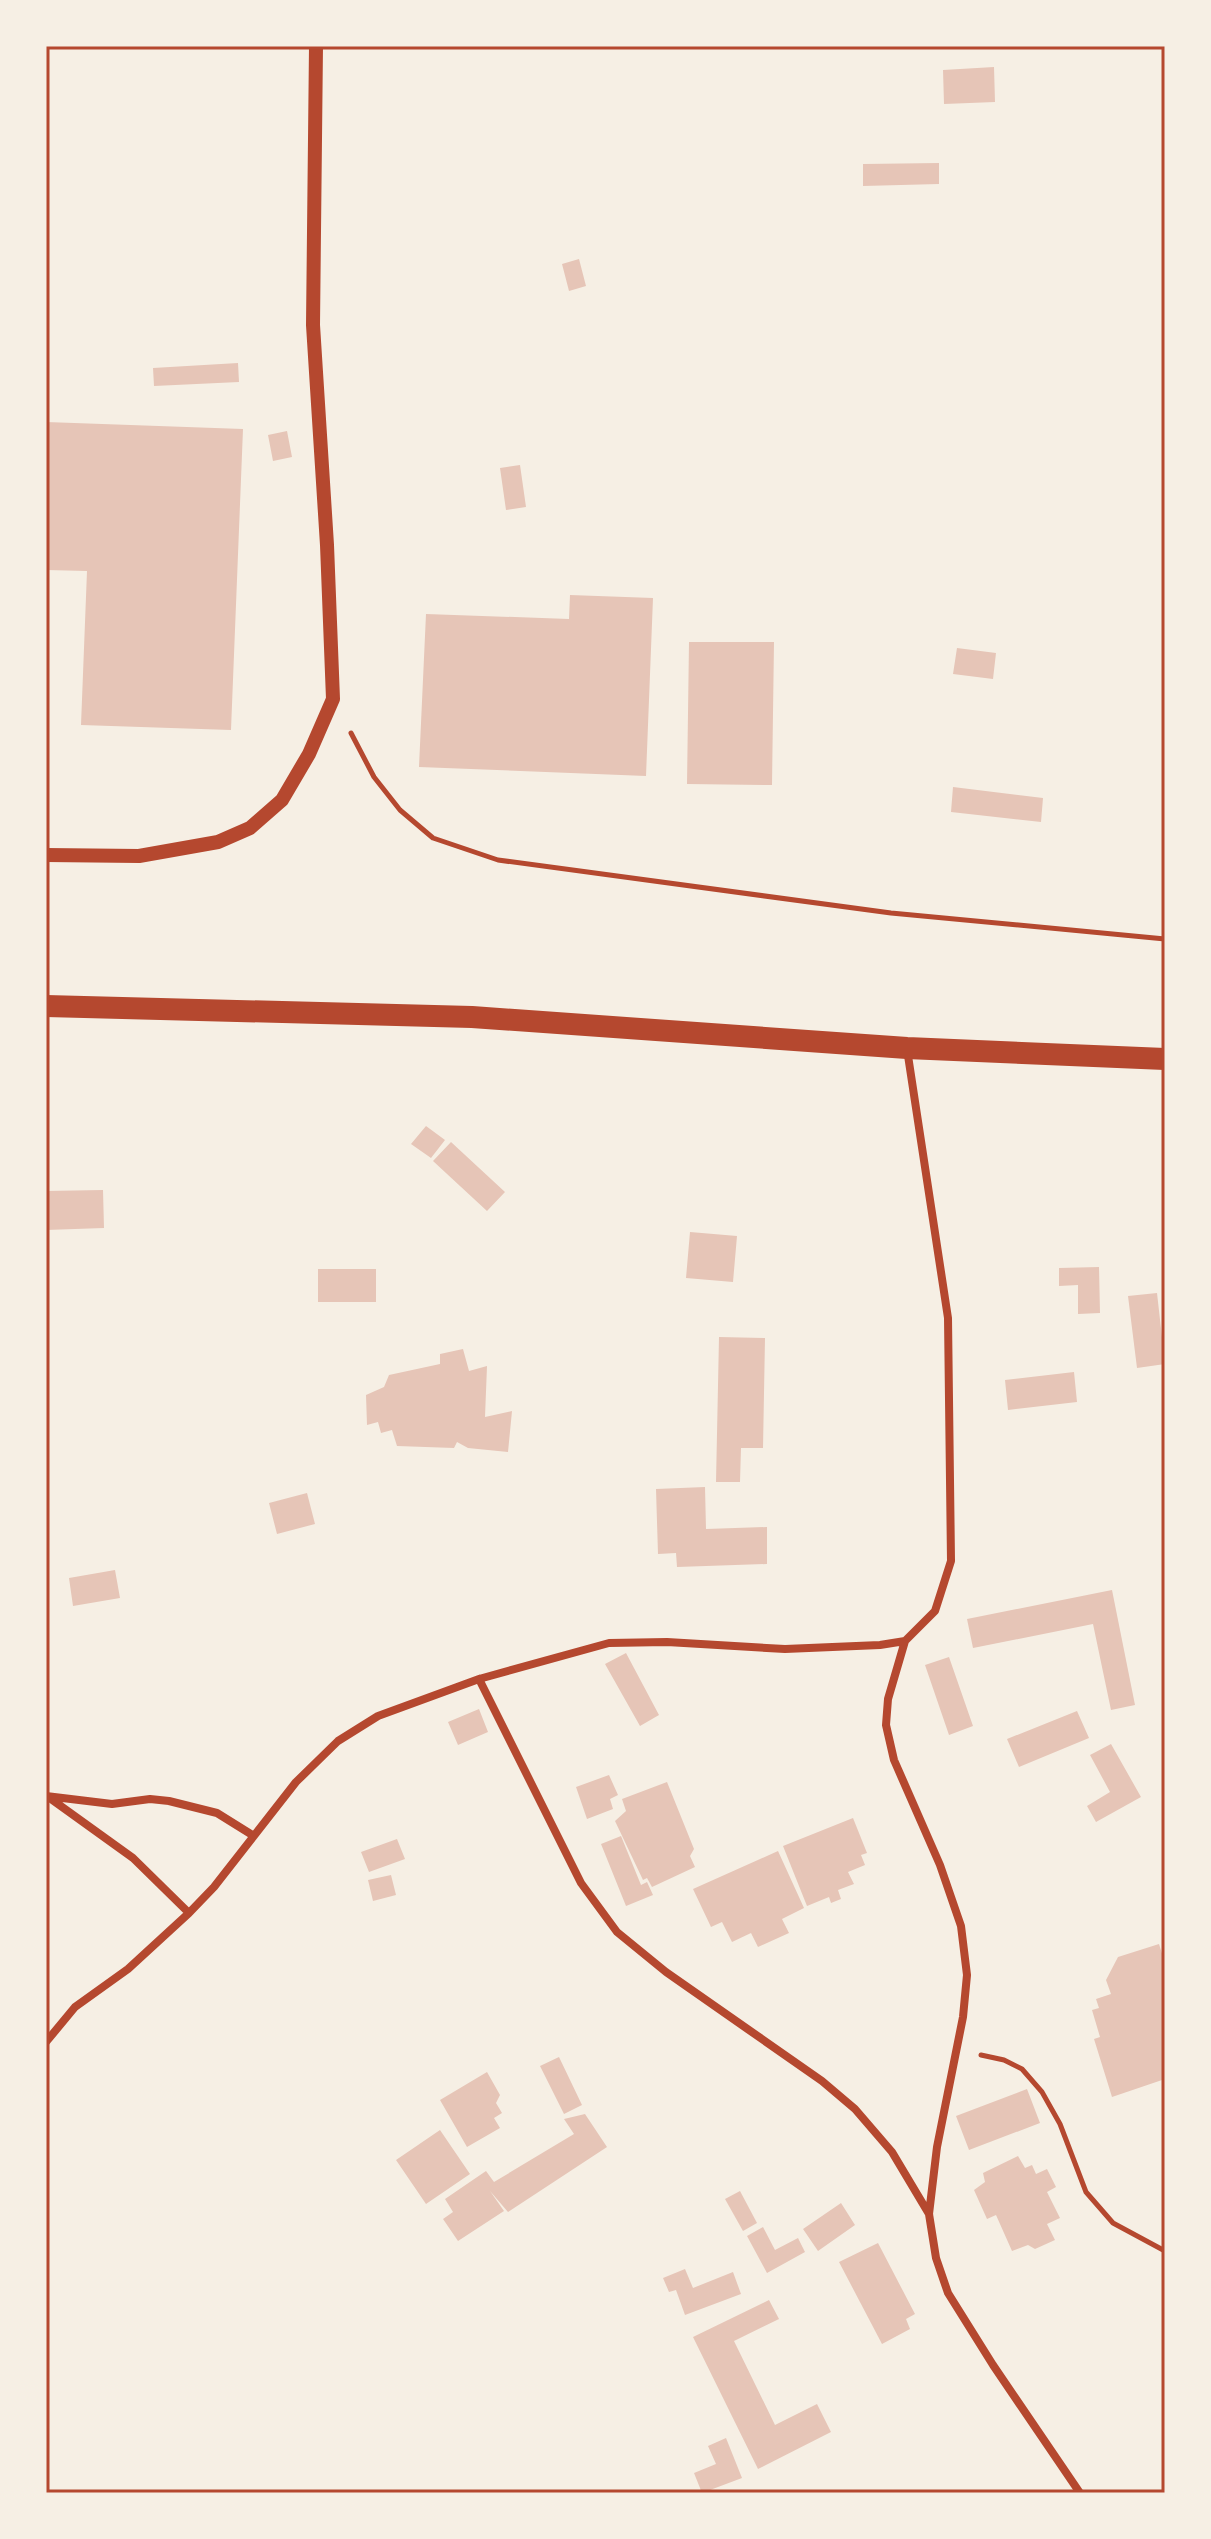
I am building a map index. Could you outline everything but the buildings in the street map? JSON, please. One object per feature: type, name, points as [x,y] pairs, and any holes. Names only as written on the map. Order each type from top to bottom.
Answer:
[{"type":"highway","points":[[46,1006],[472,1017],[907,1048],[1165,1059]]},
{"type":"street","points":[[46,855],[139,856],[218,842],[250,828],[282,800],[309,754],[333,699],[313,325],[316,46]]},
{"type":"street","points":[[907,1048],[948,1318],[951,1561],[935,1611],[905,1641],[888,1699],[886,1725],[894,1760],[940,1865],[961,1926],[967,1975],[957,2050],[937,2147],[929,2214],[936,2258],[948,2293],[1080,2493]]},
{"type":"street","points":[[46,2042],[75,2007],[128,1969],[214,1887],[296,1782],[338,1741],[378,1716],[479,1679],[609,1643],[667,1642],[785,1649],[905,1641]]},
{"type":"street","points":[[479,1679],[581,1883],[617,1932],[666,1972],[822,2081],[855,2109],[892,2152],[929,2214]]},
{"type":"street","points":[[47,1796],[112,1804],[150,1799],[169,1801],[217,1813],[254,1836]]},
{"type":"street","points":[[47,1796],[133,1858],[189,1913]]},
{"type":"path","points":[[333,699],[374,777],[400,810],[433,838],[498,860],[891,913],[1165,939]]},
{"type":"path","points":[[957,2050],[1004,2060],[1022,2069],[1042,2092],[1060,2124],[1086,2192],[1113,2223],[1165,2251]]}]
